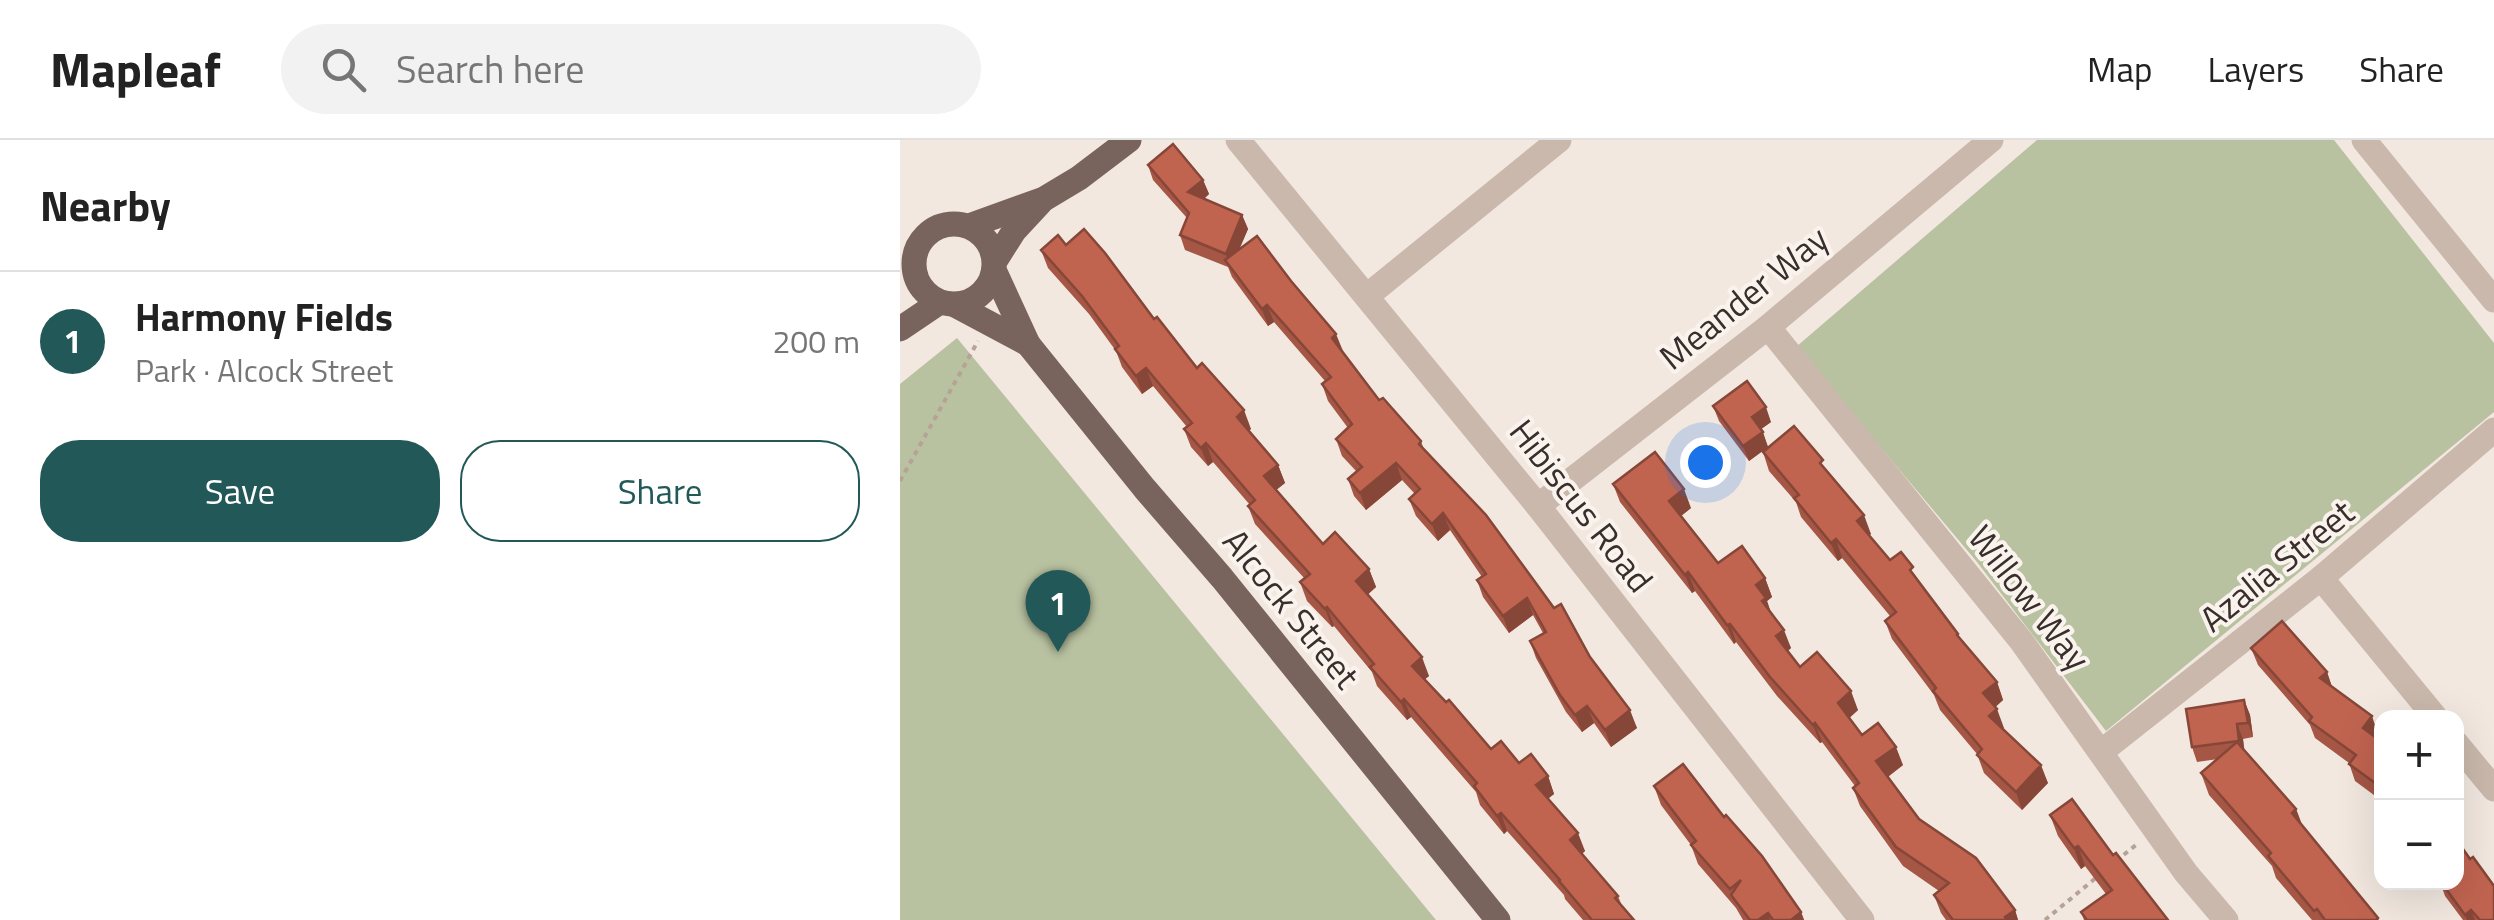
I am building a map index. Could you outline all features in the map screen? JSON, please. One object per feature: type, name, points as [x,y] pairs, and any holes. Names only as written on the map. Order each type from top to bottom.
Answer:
[{"type":"main road","points":[[968,226],[1044,199],[1128,140]]},
{"type":"main road","points":[[900,329],[947,304],[976,298],[985,290],[1014,231],[1044,199]]},
{"type":"main road","points":[[947,304],[922,290],[914,269],[914,255],[929,232],[941,225],[968,226],[987,240],[995,266]]},
{"type":"main road","name":"Alcock Street","points":[[995,266],[1028,344],[1498,920]]},
{"type":"main road","points":[[900,298],[914,269]]},
{"type":"main road","name":"Alcock Street","points":[[947,304],[1028,344]]},
{"type":"street","name":"Hibiscus Road","points":[[1238,140],[1538,506],[1862,920]]},
{"type":"street","points":[[1367,296],[1559,140]]},
{"type":"street","name":"Meander Way","points":[[1538,506],[1768,326],[1991,140]]},
{"type":"street","points":[[2364,140],[2494,300]]},
{"type":"street","name":"Willow Way","points":[[1768,326],[2022,642],[2186,873],[2226,920]]},
{"type":"street","name":"Azalia Street","points":[[2101,752],[2322,578],[2494,430]]},
{"type":"street","points":[[2322,578],[2429,710]]},
{"type":"street","points":[[2464,753],[2494,789]]},
{"type":"path","points":[[900,481],[980,338]]},
{"type":"path","points":[[2114,863],[2155,829]]},
{"type":"path","points":[[2045,920],[2100,874]]},
{"type":"green space","points":[[2037,140],[2334,140],[2494,343],[2494,412],[2106,731],[1977,562],[1796,347]]},
{"type":"green space","points":[[957,338],[1436,920],[900,920],[900,384]]},
{"type":"building","points":[[1173,144],[1203,180],[1188,192],[1242,215],[1226,254],[1180,235],[1189,213],[1148,165]]},
{"type":"building","points":[[1084,229],[1197,368],[1202,363],[1244,410],[1237,417],[1278,465],[1264,476],[1323,544],[1335,532],[1369,569],[1356,581],[1422,657],[1412,666],[1446,702],[1449,700],[1491,749],[1501,741],[1519,763],[1531,754],[1548,776],[1536,785],[1578,833],[1570,840],[1634,920],[1592,920],[1501,813],[1497,816],[1474,786],[1477,783],[1404,699],[1401,702],[1370,667],[1374,664],[1327,607],[1300,582],[1310,574],[1248,506],[1255,500],[1206,443],[1201,448],[1184,429],[1192,423],[1146,368],[1136,376],[1082,296],[1041,250],[1058,235],[1066,245]]},
{"type":"building","points":[[1257,236],[1336,334],[1332,338],[1379,400],[1383,398],[1421,441],[1419,444],[1486,515],[1554,608],[1561,604],[1590,657],[1630,710],[1605,730],[1587,706],[1575,715],[1560,695],[1530,641],[1546,632],[1527,598],[1503,616],[1477,580],[1486,574],[1443,513],[1432,524],[1409,499],[1420,489],[1396,463],[1360,493],[1348,479],[1362,467],[1336,439],[1352,424],[1322,384],[1331,377],[1267,305],[1262,309],[1225,260]]},
{"type":"building","points":[[1747,381],[1766,407],[1752,417],[1763,432],[1743,446],[1713,406]]},
{"type":"building","points":[[1794,426],[1864,515],[1857,521],[1890,560],[1901,552],[1957,635],[1997,682],[1983,693],[1997,709],[1989,716],[2041,765],[2016,792],[1977,755],[1982,749],[1933,691],[1936,688],[1885,621],[1896,612],[1836,539],[1831,543],[1794,498],[1799,495],[1763,452]]},
{"type":"building","points":[[1655,452],[1684,489],[1669,501],[1718,563],[1742,546],[1765,578],[1756,585],[1766,598],[1762,601],[1784,630],[1776,636],[1800,667],[1817,652],[1851,691],[1838,703],[1862,735],[1878,723],[1896,747],[1876,761],[1919,819],[1976,858],[2015,910],[2005,917],[2007,920],[1953,920],[1934,895],[1949,883],[1896,847],[1853,788],[1859,783],[1815,723],[1770,677],[1613,484]]},
{"type":"building","points":[[2282,621],[2327,672],[2320,678],[2372,716],[2363,728],[2374,736],[2374,782],[2349,764],[2356,755],[2309,721],[2312,717],[2251,648]]},
{"type":"building","points":[[2244,700],[2248,723],[2237,724],[2239,741],[2192,747],[2186,709]]},
{"type":"building","points":[[2237,742],[2296,809],[2292,813],[2376,920],[2325,920],[2317,909],[2314,911],[2268,856],[2271,853],[2201,773]]},
{"type":"building","points":[[1683,764],[1724,817],[1762,856],[1801,912],[1791,920],[1773,920],[1768,913],[1750,920],[1731,895],[1741,880],[1730,889],[1691,845],[1696,841],[1654,786]]},
{"type":"building","points":[[2072,799],[2168,920],[2087,920],[2081,912],[2112,890],[2050,815]]},
{"type":"building","points":[[2464,850],[2494,886],[2494,920],[2480,920],[2471,910],[2465,915],[2447,890],[2464,890]]},
{"type":"place","name":"Harmony Fields","points":[[1058,652]]}]
